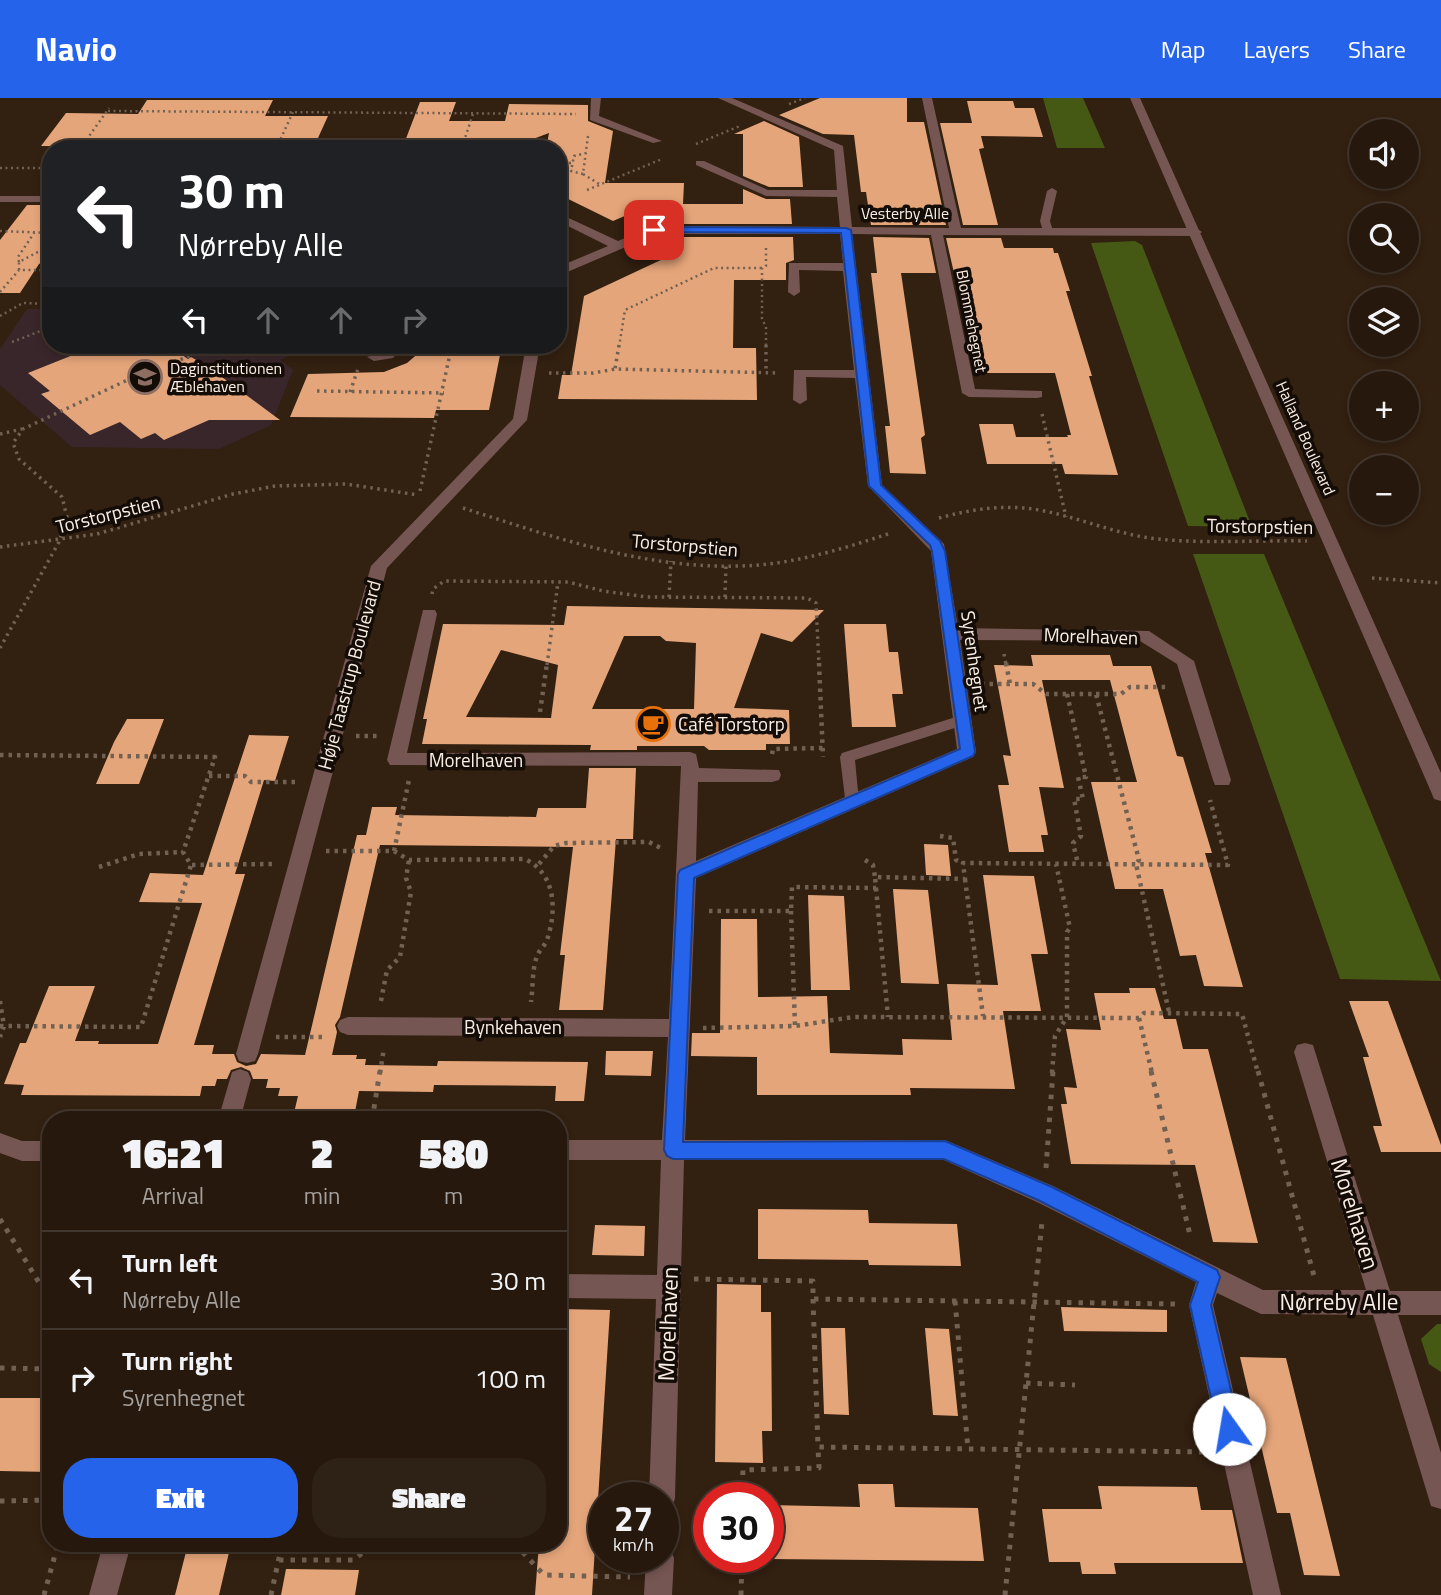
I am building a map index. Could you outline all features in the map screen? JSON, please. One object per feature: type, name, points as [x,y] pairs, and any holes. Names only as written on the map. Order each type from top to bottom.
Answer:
[{"type":"street","points":[[596,98],[594,116],[657,141]]},
{"type":"street","name":"Syrenhegnet","points":[[686,868],[967,752],[939,551],[936,544],[875,486],[849,267],[839,148],[723,98]]},
{"type":"street","points":[[928,98],[956,230]]},
{"type":"street","name":"Halland Boulevard","points":[[1135,98],[1441,794]]},
{"type":"street","points":[[700,163],[766,193],[842,194]]},
{"type":"street","points":[[0,199],[42,199]]},
{"type":"street","points":[[567,220],[618,246]]},
{"type":"street","name":"Vesterby Alle","points":[[618,246],[654,230],[1196,232]]},
{"type":"street","name":"Blommehegnet","points":[[936,230],[968,393],[1037,394]]},
{"type":"street","points":[[567,268],[618,246]]},
{"type":"street","points":[[794,292],[793,266],[849,267]]},
{"type":"street","points":[[374,357],[389,354]]},
{"type":"street","name":"Høje Taastrup Boulevard","points":[[249,1046],[379,566],[520,420],[532,354]]},
{"type":"street","points":[[800,401],[799,373],[862,374]]},
{"type":"street","name":"Morelhaven","points":[[429,614],[396,760],[690,759],[689,775]]},
{"type":"street","name":"Morelhaven","points":[[949,634],[1143,635],[1185,661],[1222,780]]},
{"type":"street","points":[[673,1150],[689,775],[772,775]]},
{"type":"street","name":"Bynkehaven","points":[[340,1031],[527,1027],[678,1028]]},
{"type":"street","name":"Morelhaven","points":[[1305,1052],[1441,1496]]},
{"type":"street","points":[[231,1111],[240,1079]]},
{"type":"street","points":[[0,1143],[22,1151],[42,1151]]},
{"type":"street","name":"Nørreby Alle","points":[[567,1150],[945,1150],[1045,1194],[1261,1302],[1441,1303]]},
{"type":"street","name":"Morelhaven","points":[[663,1482],[673,1150]]},
{"type":"street","points":[[1199,1272],[1200,1305],[1267,1595]]},
{"type":"street","points":[[567,1286],[670,1283]]},
{"type":"street","points":[[103,1595],[115,1552]]},
{"type":"lane","points":[[1048,231],[1045,221],[1052,191]]},
{"type":"lane","points":[[851,802],[847,757],[962,720]]},
{"type":"path","points":[[87,140],[109,109],[480,112],[594,116]]},
{"type":"path","points":[[280,140],[294,111]]},
{"type":"path","points":[[461,140],[465,138],[473,114]]},
{"type":"path","points":[[583,174],[589,132],[585,130],[587,120],[594,116]]},
{"type":"path","points":[[586,153],[574,156],[571,171],[583,174],[601,185]]},
{"type":"path","points":[[567,163],[572,163]]},
{"type":"path","points":[[0,168],[42,168]]},
{"type":"path","points":[[0,231],[42,232]]},
{"type":"path","points":[[0,292],[19,270],[18,257],[34,232]]},
{"type":"path","points":[[19,262],[42,250]]},
{"type":"path","points":[[615,369],[625,310],[713,268],[762,268],[766,373]]},
{"type":"path","points":[[19,270],[42,270]]},
{"type":"path","points":[[0,316],[23,303],[42,304]]},
{"type":"path","points":[[12,342],[41,331]]},
{"type":"path","points":[[174,362],[196,354]]},
{"type":"path","points":[[418,495],[451,354]]},
{"type":"path","points":[[528,373],[593,373],[615,369],[799,373]]},
{"type":"path","points":[[0,434],[23,429],[136,376]]},
{"type":"path","points":[[317,391],[444,393]]},
{"type":"path","points":[[1037,394],[1066,518]]},
{"type":"path","points":[[0,648],[59,542],[67,517],[62,497],[19,459],[13,443],[23,429]]},
{"type":"path","name":"Torstorpstien","points":[[0,547],[59,542],[111,531],[229,495],[275,485],[329,482],[376,486],[441,500],[578,544],[646,559],[726,565],[780,562],[828,553],[964,510],[1000,506],[1038,510],[1157,539],[1332,541]]},
{"type":"path","points":[[669,597],[671,561]]},
{"type":"path","points":[[725,597],[726,565]]},
{"type":"path","points":[[1347,576],[1441,583]]},
{"type":"path","points":[[429,614],[433,589],[444,581],[558,582],[603,592],[669,597],[807,598],[816,603],[823,761]]},
{"type":"path","points":[[540,712],[558,582]]},
{"type":"path","points":[[957,684],[1033,684],[1046,694],[1121,694],[1130,687],[1193,687]]},
{"type":"path","points":[[1067,694],[1086,777],[1078,777],[1083,799],[1074,799],[1081,836],[1073,843],[1077,864]]},
{"type":"path","points":[[1096,694],[1139,860],[1136,864],[1169,1012]]},
{"type":"path","points":[[332,736],[401,736]]},
{"type":"path","points":[[772,775],[772,748],[836,748],[847,757]]},
{"type":"path","points":[[0,755],[215,757],[183,852]]},
{"type":"path","points":[[394,851],[413,760]]},
{"type":"path","points":[[209,776],[245,776],[251,782],[320,782]]},
{"type":"path","points":[[940,836],[953,838],[956,860],[963,863],[1228,865],[1207,790],[1222,780]]},
{"type":"path","points":[[539,864],[554,846],[578,842],[649,842],[686,868]]},
{"type":"path","points":[[191,865],[394,851],[409,860],[525,859],[539,864],[545,871],[553,894],[547,943],[538,953],[527,1027]]},
{"type":"path","points":[[2,1026],[141,1027],[191,865],[183,852]]},
{"type":"path","points":[[99,867],[139,854],[183,852]]},
{"type":"path","points":[[373,1111],[387,970],[400,957],[411,892],[405,878],[409,860]]},
{"type":"path","points":[[865,860],[873,865],[875,877],[888,1017]]},
{"type":"path","points":[[963,863],[984,1016]]},
{"type":"path","points":[[1004,1595],[1045,1194],[1055,1036],[1067,1017],[1067,932],[1070,928],[1056,864]]},
{"type":"path","points":[[875,877],[965,879]]},
{"type":"path","points":[[795,1026],[792,887],[876,888]]},
{"type":"path","points":[[684,911],[791,911]]},
{"type":"path","points":[[0,1001],[0,1037]]},
{"type":"path","points":[[678,1028],[795,1026],[808,1021],[888,1017],[1139,1018],[1144,1013],[1169,1012],[1242,1014],[1321,1302]]},
{"type":"path","points":[[1139,1018],[1199,1272]]},
{"type":"path","points":[[249,1046],[340,1031]]},
{"type":"path","points":[[0,1219],[42,1288]]},
{"type":"path","points":[[670,1283],[813,1281],[819,1468],[743,1469],[743,1482]]},
{"type":"path","points":[[813,1299],[1200,1305]]},
{"type":"path","points":[[955,1301],[968,1449]]},
{"type":"path","points":[[0,1368],[42,1369]]},
{"type":"path","points":[[1026,1382],[1075,1385]]},
{"type":"path","points":[[818,1447],[1234,1452]]},
{"type":"path","points":[[0,1501],[42,1500]]},
{"type":"path","points":[[44,1595],[56,1552]]},
{"type":"path","points":[[271,1595],[280,1552]]},
{"type":"path","points":[[279,1560],[354,1560],[364,1552]]},
{"type":"path","points":[[522,1552],[544,1575],[659,1577]]},
{"type":"path","points":[[741,1595],[742,1573]]},
{"type":"shaded area","name":"Daginstitutionen Æblehaven","points":[[27,309],[42,309],[42,354],[294,354],[280,360],[293,370],[271,425],[219,449],[72,447],[0,385],[0,349]]},
{"type":"green space","points":[[1043,98],[1083,98],[1105,148],[1057,148]]},
{"type":"green space","points":[[1135,241],[1142,245],[1252,527],[1188,526],[1091,243]]},
{"type":"green space","points":[[1193,554],[1264,554],[1441,981],[1340,979]]},
{"type":"green space","points":[[1437,1324],[1441,1324],[1441,1372],[1429,1364],[1421,1339]]},
{"type":"building","points":[[820,98],[907,98],[907,122],[924,122],[946,225],[871,225],[866,192],[861,192],[854,135],[823,134],[779,115]]},
{"type":"building","points":[[147,100],[273,100],[265,116],[328,116],[317,140],[46,140],[66,113],[138,114]]},
{"type":"building","points":[[967,101],[1013,101],[1015,108],[1034,108],[1043,137],[981,136],[984,148],[979,149],[998,225],[963,225],[940,123],[972,123]]},
{"type":"building","points":[[420,102],[456,102],[449,121],[505,121],[509,104],[588,105],[588,121],[613,131],[605,183],[684,183],[683,204],[743,204],[743,189],[766,199],[790,199],[792,224],[681,224],[682,210],[641,209],[613,221],[567,198],[567,140],[548,140],[549,133],[531,140],[405,140]]},
{"type":"building","points":[[764,121],[799,137],[803,187],[769,187],[743,176],[743,134],[734,134]]},
{"type":"building","points":[[27,205],[42,205],[42,262],[20,293],[0,293],[0,240]]},
{"type":"building","points":[[680,237],[793,237],[794,260],[786,263],[786,280],[734,280],[733,348],[756,348],[757,400],[558,399],[562,375],[571,375],[584,296],[680,251]]},
{"type":"building","points":[[873,237],[929,238],[936,273],[901,273],[925,435],[921,438],[926,474],[890,473],[885,426],[890,426],[871,273],[877,273]]},
{"type":"building","points":[[946,238],[1001,238],[1004,248],[1053,248],[1054,253],[1058,253],[1070,291],[1066,291],[1118,475],[1065,474],[1062,464],[987,464],[979,424],[1013,424],[1016,437],[1071,435],[1055,373],[979,373],[961,273],[954,273]]},
{"type":"building","points":[[76,354],[181,354],[207,366],[280,420],[209,420],[164,440],[155,433],[141,439],[120,422],[90,435],[41,394],[50,391],[28,373]]},
{"type":"building","points":[[418,354],[500,354],[489,410],[436,410],[434,418],[290,417],[308,374],[384,372],[407,363]]},
{"type":"building","points":[[567,606],[824,610],[792,642],[761,633],[734,708],[789,710],[790,744],[766,744],[766,750],[637,746],[637,750],[590,750],[591,745],[422,744],[427,719],[423,719],[443,624],[564,625]],"holes":[[[624,636],[660,636],[666,641],[696,643],[694,709],[592,709]],[[501,650],[558,665],[551,718],[466,717]]]},
{"type":"building","points":[[844,624],[886,624],[889,652],[898,652],[903,694],[892,694],[896,727],[852,727]]},
{"type":"building","points":[[1031,655],[1110,655],[1113,666],[1151,666],[1177,756],[1183,757],[1212,853],[1205,853],[1243,987],[1204,986],[1196,955],[1180,956],[1163,889],[1115,889],[1091,782],[1137,782],[1110,680],[1042,680],[1064,788],[1039,787],[1048,835],[1041,835],[1044,852],[1009,852],[998,785],[1009,785],[1003,755],[1011,756],[994,665],[1033,666]]},
{"type":"building","points":[[127,719],[164,719],[139,784],[96,784],[114,742]]},
{"type":"building","points":[[249,735],[289,736],[275,781],[264,780],[235,874],[245,874],[194,1045],[214,1045],[212,1054],[234,1054],[237,1062],[246,1066],[256,1064],[261,1054],[305,1055],[357,835],[366,835],[372,807],[397,807],[395,815],[536,817],[538,808],[586,808],[589,768],[636,768],[633,839],[616,839],[603,1010],[559,1010],[565,955],[560,955],[573,847],[380,845],[340,1017],[335,1025],[337,1032],[332,1055],[357,1055],[356,1059],[366,1059],[365,1065],[437,1066],[438,1061],[588,1062],[584,1101],[555,1101],[556,1086],[434,1085],[433,1092],[359,1091],[355,1111],[294,1111],[298,1096],[278,1096],[280,1088],[266,1088],[268,1079],[253,1079],[250,1071],[241,1067],[231,1070],[227,1079],[217,1079],[215,1086],[202,1086],[200,1096],[21,1095],[24,1085],[4,1084],[20,1043],[26,1043],[49,986],[95,986],[75,1041],[99,1041],[98,1044],[158,1044],[202,903],[139,902],[150,873],[203,875]]},
{"type":"building","points":[[924,844],[948,845],[951,876],[926,875]]},
{"type":"building","points":[[983,875],[1034,876],[1048,954],[1031,954],[1041,1011],[1003,1011],[1015,1089],[910,1088],[911,1095],[757,1095],[757,1057],[691,1056],[692,1033],[720,1033],[721,919],[757,919],[758,997],[827,996],[830,1053],[903,1055],[902,1039],[952,1040],[947,984],[998,985]]},
{"type":"building","points":[[893,889],[928,890],[939,984],[901,983]]},
{"type":"building","points":[[808,895],[844,896],[850,990],[811,990]]},
{"type":"building","points":[[1129,988],[1155,988],[1164,1019],[1176,1019],[1183,1049],[1208,1049],[1258,1243],[1213,1242],[1195,1165],[1071,1164],[1061,1104],[1067,1104],[1064,1087],[1077,1088],[1066,1029],[1101,1030],[1094,993],[1130,993]]},
{"type":"building","points":[[1349,1001],[1388,1001],[1441,1145],[1441,1152],[1381,1152],[1373,1126],[1382,1126],[1363,1057],[1369,1057]]},
{"type":"building","points":[[606,1051],[653,1051],[651,1076],[605,1075]]},
{"type":"building","points":[[758,1209],[868,1210],[869,1223],[957,1224],[961,1266],[869,1265],[868,1260],[758,1259]]},
{"type":"building","points":[[595,1225],[645,1226],[644,1256],[592,1255]]},
{"type":"building","points":[[717,1284],[761,1285],[761,1312],[771,1312],[772,1431],[762,1431],[763,1463],[715,1462]]},
{"type":"building","points":[[1061,1307],[1167,1310],[1167,1332],[1064,1331]]},
{"type":"building","points":[[567,1309],[610,1310],[599,1482],[588,1482],[588,1573],[593,1573],[592,1595],[535,1595],[538,1552],[567,1552]]},
{"type":"building","points":[[821,1328],[845,1328],[849,1415],[824,1414]]},
{"type":"building","points":[[925,1328],[949,1329],[958,1416],[933,1415]]},
{"type":"building","points":[[1240,1357],[1286,1358],[1340,1576],[1304,1575],[1290,1513],[1277,1513]]},
{"type":"building","points":[[0,1398],[42,1398],[42,1472],[0,1471]]},
{"type":"building","points":[[858,1484],[893,1484],[895,1507],[978,1508],[984,1561],[784,1559],[784,1505],[860,1507]]},
{"type":"building","points":[[1098,1486],[1197,1487],[1201,1510],[1232,1510],[1243,1563],[1114,1563],[1116,1574],[1082,1574],[1080,1562],[1049,1562],[1042,1509],[1102,1509]]},
{"type":"building","points":[[186,1552],[229,1552],[219,1595],[175,1595]]},
{"type":"building","points":[[286,1569],[359,1570],[355,1595],[281,1595]]},
{"type":"place","name":"Daginstitutionen Æblehaven","points":[[145,377]]},
{"type":"place","name":"Café Torstorp","points":[[653,724]]},
{"type":"route","points":[[654,230],[846,230],[875,486],[936,544],[939,551],[967,752],[686,874],[673,1150],[945,1150],[1045,1194],[1210,1277],[1200,1305],[1229,1429]]}]
